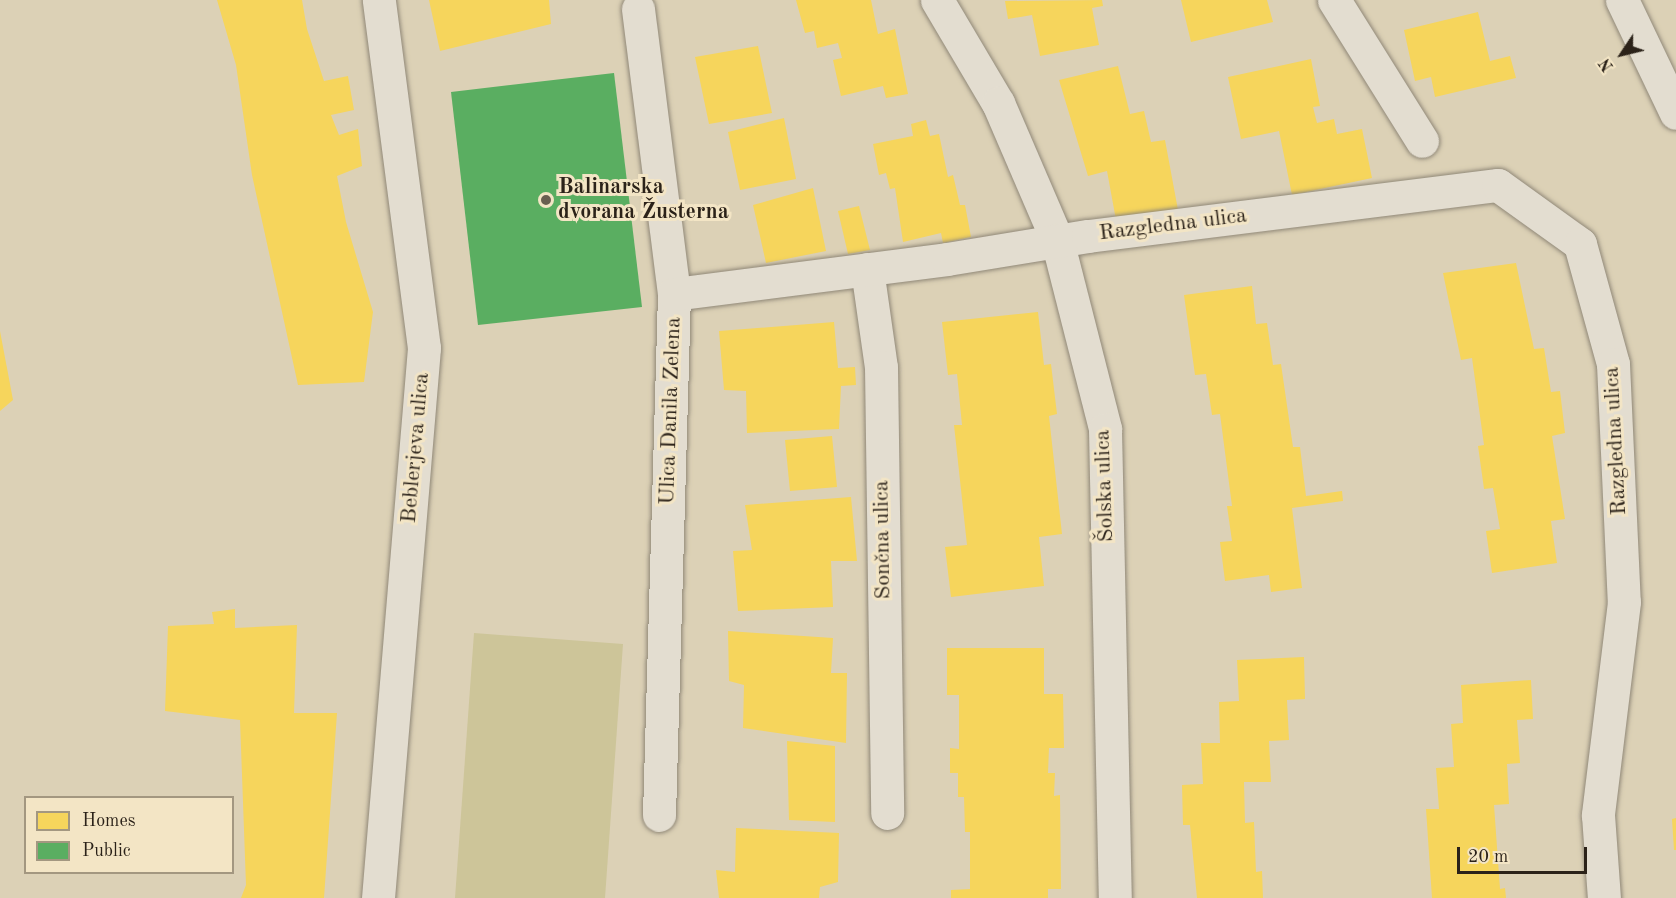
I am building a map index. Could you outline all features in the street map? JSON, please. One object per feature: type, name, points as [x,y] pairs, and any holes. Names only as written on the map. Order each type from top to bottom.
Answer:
[{"type":"street","name":"Beblerjeva ulica","points":[[378,898],[424,348],[379,0]]},
{"type":"street","name":"Šolska ulica","points":[[937,0],[998,103],[1057,240],[1105,429],[1115,898]]},
{"type":"street","points":[[1334,0],[1422,141]]},
{"type":"street","points":[[1623,0],[1676,113]]},
{"type":"street","name":"Ulica Danila Zelena","points":[[638,9],[674,294],[659,815]]},
{"type":"street","name":"Razgledna ulica","points":[[674,294],[867,269],[1057,240],[1498,185],[1580,244],[1613,364],[1624,602],[1598,815],[1604,898]]},
{"type":"street","name":"Sončna ulica","points":[[867,269],[880,367],[887,813]]},
{"type":"shaded area","points":[[474,633],[623,644],[605,898],[455,898]]},
{"type":"building: Homes","points":[[217,0],[302,0],[307,29],[324,81],[348,76],[354,110],[331,115],[339,135],[358,129],[362,166],[337,176],[346,222],[373,312],[364,382],[298,385],[252,175],[236,65]]},
{"type":"building: Homes","points":[[429,0],[549,0],[551,24],[440,51]]},
{"type":"building: Homes","points":[[796,0],[871,0],[878,34],[895,29],[908,94],[886,98],[883,86],[841,96],[833,60],[842,58],[838,43],[817,48],[814,31],[805,33]]},
{"type":"building: Homes","points":[[1102,0],[1103,6],[1092,8],[1099,45],[1040,56],[1032,15],[1008,19],[1005,1]]},
{"type":"building: Homes","points":[[1181,0],[1267,0],[1273,22],[1191,42]]},
{"type":"building: Homes","points":[[1478,12],[1490,61],[1510,56],[1516,78],[1435,97],[1431,77],[1415,81],[1404,30]]},
{"type":"building: Homes","points":[[758,46],[772,113],[709,124],[695,57]]},
{"type":"building: Homes","points":[[1311,59],[1320,106],[1313,107],[1317,123],[1334,119],[1337,134],[1362,129],[1372,178],[1292,195],[1279,131],[1241,139],[1228,77]]},
{"type":"building: Homes","points":[[1118,66],[1130,114],[1144,111],[1151,142],[1165,140],[1178,210],[1116,220],[1107,171],[1088,176],[1059,80]]},
{"type":"building: Homes","points":[[784,118],[796,179],[740,190],[728,132]]},
{"type":"building: Homes","points":[[926,120],[930,136],[939,134],[948,177],[953,175],[960,205],[965,205],[971,237],[943,243],[941,233],[903,242],[895,188],[890,189],[886,173],[879,175],[873,144],[913,136],[911,124]]},
{"type":"building: Homes","points":[[813,188],[826,251],[766,263],[753,205]]},
{"type":"building: Homes","points":[[859,206],[870,250],[848,254],[838,211]]},
{"type":"building: Homes","points":[[1516,263],[1534,349],[1544,348],[1551,392],[1560,391],[1565,433],[1552,436],[1565,519],[1551,521],[1557,563],[1492,573],[1486,531],[1500,529],[1493,488],[1484,489],[1478,446],[1484,445],[1472,358],[1461,360],[1443,273]]},
{"type":"building: Homes","points":[[1252,286],[1256,324],[1267,323],[1273,365],[1281,364],[1293,447],[1300,447],[1306,496],[1342,491],[1343,501],[1292,508],[1302,588],[1271,592],[1269,575],[1225,581],[1220,542],[1232,541],[1227,506],[1232,506],[1220,414],[1212,415],[1206,374],[1195,375],[1184,295]]},
{"type":"building: Homes","points":[[1038,312],[1044,365],[1051,364],[1057,414],[1049,416],[1062,534],[1039,537],[1044,586],[951,597],[945,547],[967,545],[954,425],[962,425],[957,374],[948,375],[942,322]]},
{"type":"building: Homes","points":[[834,322],[838,368],[855,367],[856,385],[841,386],[839,429],[747,433],[746,391],[724,390],[719,331]]},
{"type":"building: Homes","points":[[0,331],[13,400],[0,411]]},
{"type":"building: Homes","points":[[832,436],[837,487],[790,491],[785,440]]},
{"type":"building: Homes","points":[[851,497],[857,561],[831,561],[833,607],[738,611],[733,551],[752,550],[745,505]]},
{"type":"building: Homes","points":[[235,609],[235,628],[297,625],[294,713],[337,713],[324,898],[241,898],[246,885],[240,720],[165,711],[168,626],[214,624],[212,612]]},
{"type":"building: Homes","points":[[728,631],[833,638],[831,673],[847,673],[846,743],[743,728],[744,685],[729,681]]},
{"type":"building: Homes","points":[[947,648],[1044,648],[1044,694],[1063,694],[1064,748],[1049,748],[1048,773],[1055,773],[1054,796],[1060,795],[1061,889],[1048,889],[1048,898],[951,898],[951,890],[970,889],[970,832],[965,832],[964,797],[958,797],[958,773],[950,773],[950,748],[959,749],[959,695],[947,695]]},
{"type":"building: Homes","points":[[1304,657],[1305,699],[1287,700],[1289,740],[1269,741],[1271,782],[1244,782],[1245,823],[1254,822],[1256,872],[1262,871],[1263,898],[1197,898],[1190,825],[1183,825],[1182,785],[1203,784],[1201,743],[1220,743],[1219,702],[1239,701],[1237,660]]},
{"type":"building: Homes","points":[[1531,680],[1533,719],[1517,720],[1520,763],[1507,764],[1509,804],[1494,805],[1500,889],[1505,888],[1506,898],[1432,898],[1426,809],[1439,809],[1436,768],[1454,767],[1451,724],[1463,723],[1461,685]]},
{"type":"building: Homes","points":[[787,741],[835,746],[835,822],[789,820]]},
{"type":"building: Homes","points":[[1676,818],[1676,850],[1674,850],[1672,819]]},
{"type":"building: Homes","points":[[736,828],[839,833],[838,882],[820,887],[819,898],[719,898],[716,870],[735,872]]},
{"type":"building: Public","name":"Balinarska dvorana Žusterna","points":[[614,73],[642,307],[478,325],[451,92]]},
{"type":"place","name":"Balinarska dvorana Žusterna","points":[[546,200]]}]
